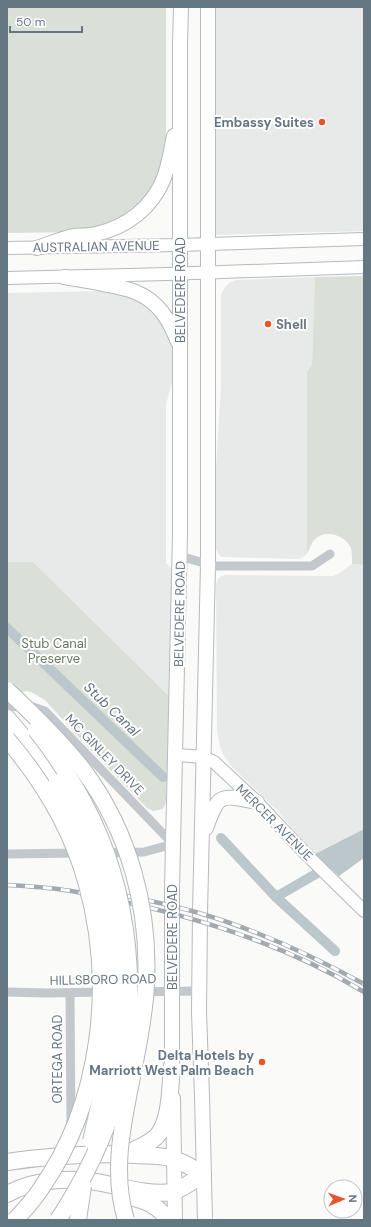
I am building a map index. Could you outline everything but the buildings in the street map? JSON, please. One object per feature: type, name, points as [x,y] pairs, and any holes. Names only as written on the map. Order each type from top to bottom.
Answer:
[{"type":"highway","points":[[7,690],[54,736],[84,771],[96,789],[108,809],[124,843],[138,889],[146,940],[146,985],[142,1022],[120,1144],[118,1170],[120,1197],[126,1220]]},
{"type":"highway","points":[[7,698],[34,728],[62,765],[85,804],[95,826],[118,890],[128,953],[130,995],[127,1037],[114,1101],[108,1122],[92,1158],[76,1191],[58,1220]]},
{"type":"highway","points":[[7,718],[47,767],[65,796],[81,827],[100,877],[111,931],[114,957],[115,989],[112,1033],[108,1063],[85,1170],[78,1220]]},
{"type":"highway","points":[[7,739],[22,757],[48,795],[78,857],[86,880],[95,923],[101,987],[95,1052],[79,1114],[68,1142],[52,1172],[40,1190],[15,1220]]},
{"type":"highway","points":[[122,1155],[142,1147],[155,1138],[162,1129],[167,1113],[172,1066]]},
{"type":"highway","points":[[7,1162],[53,1157],[122,1155],[165,1157],[174,1159],[204,1174]]},
{"type":"highway","points":[[7,1194],[18,1188],[36,1182],[66,1180],[92,1181],[130,1189],[166,1192],[174,1191],[204,1174]]},
{"type":"highway","points":[[66,1180],[91,1188],[146,1201],[160,1209],[169,1220]]},
{"type":"main road","name":"BELVEDERE ROAD","points":[[175,1220],[172,991],[173,844],[180,556],[181,7]]},
{"type":"main road","points":[[205,1220],[199,991],[208,564],[208,7]]},
{"type":"main road","points":[[36,248],[74,236],[90,235],[110,230],[133,218],[146,207],[156,193],[164,177],[180,112]]},
{"type":"main road","name":"AUSTRALIAN AVENUE","points":[[7,248],[364,240]]},
{"type":"main road","points":[[7,278],[180,274],[364,267]]},
{"type":"main road","points":[[64,276],[126,288],[144,296],[154,303],[163,313],[171,326],[180,348]]},
{"type":"main road","points":[[175,755],[204,757]]},
{"type":"main road","name":"MERCER AVENUE","points":[[204,757],[214,762],[256,802],[364,911]]},
{"type":"main road","points":[[202,840],[213,808],[220,800],[230,797],[256,802]]},
{"type":"street","points":[[180,556],[214,566],[312,566],[330,554]]},
{"type":"street","name":"MC GINLEY DRIVE","points":[[7,707],[30,706],[45,711],[173,844]]},
{"type":"street","points":[[7,854],[144,852],[173,844]]},
{"type":"street","name":"HILLSBORO ROAD","points":[[7,992],[70,993],[199,991]]},
{"type":"street","name":"ORTEGA ROAD","points":[[70,993],[71,1125]]},
{"type":"shaded area","points":[[213,7],[364,7],[364,231],[215,235]]},
{"type":"shaded area","points":[[315,277],[312,364],[307,372],[307,553],[299,559],[222,557],[216,549],[216,468],[221,386],[221,296],[223,290],[229,283],[237,280]]},
{"type":"shaded area","points":[[108,291],[131,295],[153,309],[170,338],[172,346],[172,383],[166,404],[166,563],[171,568],[172,574],[169,696],[33,562],[7,562],[7,293]]},
{"type":"shaded area","points":[[352,564],[364,565],[364,829],[315,854],[275,808],[232,767],[224,756],[220,747],[217,732],[216,585],[221,576],[226,575],[333,576]]},
{"type":"shaded area","points":[[364,829],[364,858],[339,876],[315,854]]},
{"type":"green space","points":[[7,7],[166,7],[166,143],[164,161],[147,198],[122,220],[83,232],[7,233]]},
{"type":"green space","points":[[364,276],[364,565],[352,564],[351,548],[348,543],[335,535],[324,534],[319,536],[315,539],[307,553],[307,372],[312,364],[315,277]]},
{"type":"green space","name":"Stub Canal Preserve","points":[[7,562],[33,562],[169,696],[166,802],[163,809],[153,811],[147,808],[45,700],[27,691],[19,693],[7,683]]},
{"type":"waterway","name":"Stub Canal","points":[[7,628],[163,777]]},
{"type":"waterway","name":"Stub Canal","points":[[221,838],[276,897],[335,951]]},
{"type":"waterway","points":[[276,897],[364,846]]},
{"type":"railway","points":[[7,885],[43,887],[77,892],[147,907],[212,925],[274,947],[305,961],[364,992]]},
{"type":"railway","points":[[92,890],[159,903],[199,913],[242,927],[324,963],[364,984]]},
{"type":"place","name":"Embassy Suites","points":[[322,122]]},
{"type":"place","name":"Shell","points":[[268,324]]},
{"type":"place","name":"Delta Hotels by Marriott West Palm Beach","points":[[262,1062]]}]
